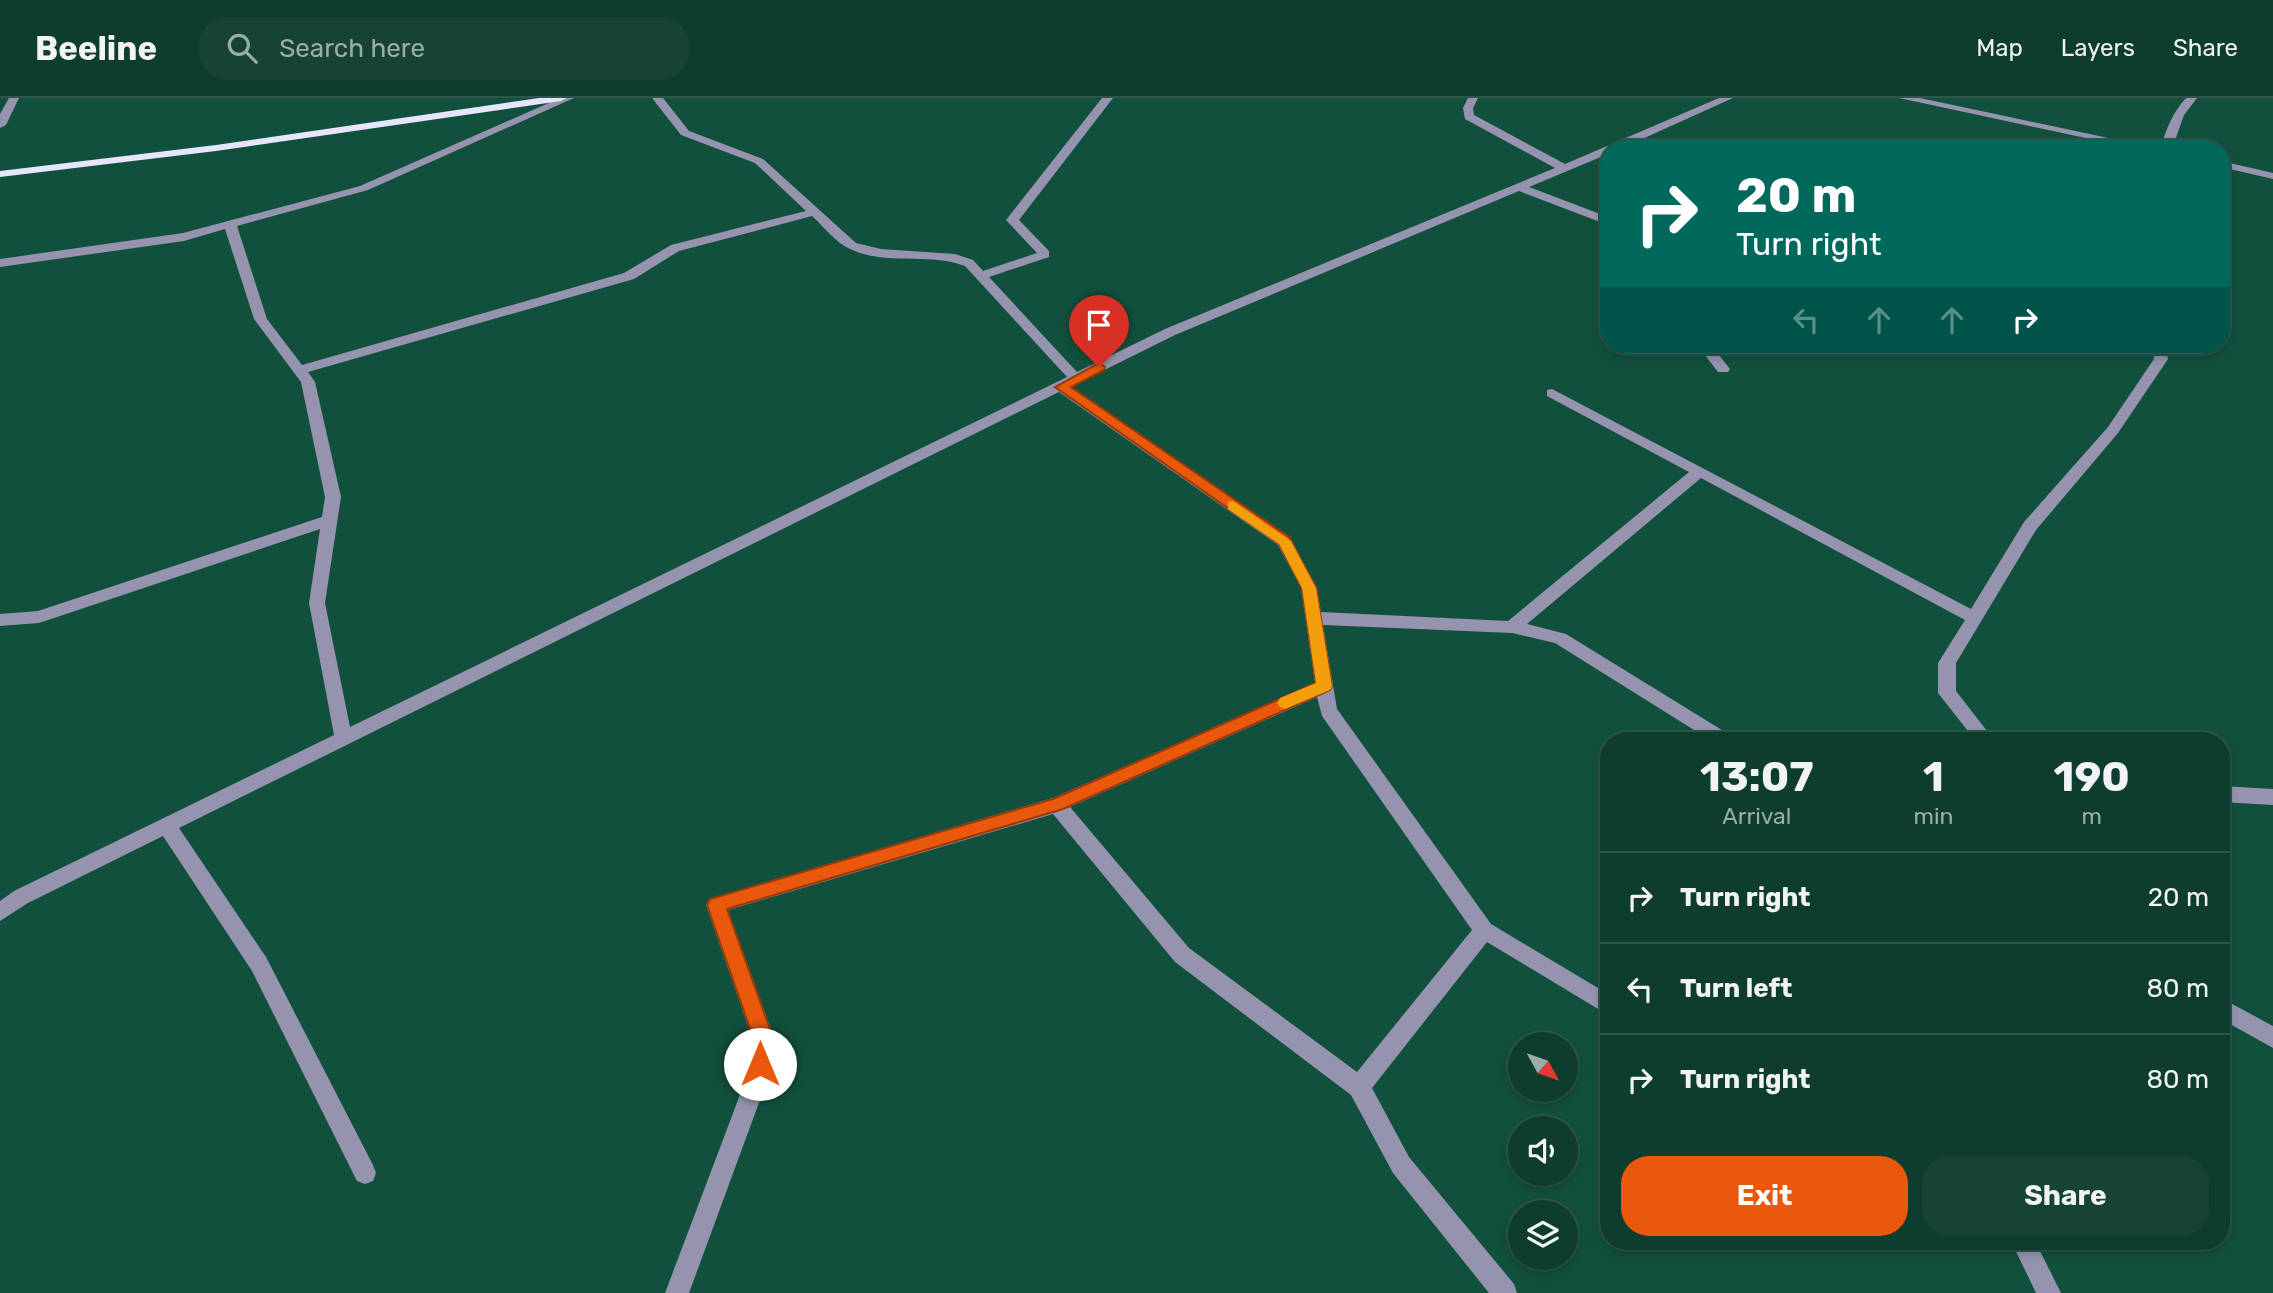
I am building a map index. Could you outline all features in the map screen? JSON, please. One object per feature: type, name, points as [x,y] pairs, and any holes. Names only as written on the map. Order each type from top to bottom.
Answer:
[{"type":"main road","points":[[0,174],[216,148],[561,98]]},
{"type":"street","points":[[0,125],[14,98]]},
{"type":"street","points":[[0,263],[184,237],[365,188],[569,98]]},
{"type":"street","points":[[657,98],[684,133],[759,161],[852,246],[868,252],[955,257],[969,263],[1069,383],[1284,541],[1309,588],[1328,711],[1484,930],[1600,1000]]},
{"type":"street","points":[[980,276],[1045,254],[1012,220],[1108,98]]},
{"type":"street","points":[[1473,98],[1468,108],[1469,117],[1564,168]]},
{"type":"street","points":[[1630,140],[1728,98]]},
{"type":"street","points":[[1904,98],[2111,140]]},
{"type":"street","points":[[2169,140],[2182,107],[2192,98]]},
{"type":"street","points":[[0,912],[21,897],[1170,332],[1600,153]]},
{"type":"street","points":[[2230,166],[2273,176]]},
{"type":"street","points":[[1518,187],[1600,217]]},
{"type":"street","points":[[299,370],[629,276],[675,248],[815,212]]},
{"type":"street","points":[[230,225],[261,319],[308,382],[333,497],[317,603],[344,739]]},
{"type":"street","points":[[1711,354],[1723,369]]},
{"type":"street","points":[[1979,732],[1947,693],[1947,663],[2030,526],[2113,430],[2161,359],[2160,354]]},
{"type":"street","points":[[1552,393],[1975,618]]},
{"type":"street","points":[[1512,627],[1700,471]]},
{"type":"street","points":[[0,620],[39,617],[330,520]]},
{"type":"street","points":[[1314,618],[1512,627],[1560,638],[1711,732]]},
{"type":"street","points":[[677,1293],[749,1100],[766,1046],[716,905],[1057,804],[1324,686]]},
{"type":"street","points":[[2230,792],[2273,797]]},
{"type":"street","points":[[1057,804],[1182,955],[1359,1087],[1401,1165],[1505,1293]]},
{"type":"street","points":[[167,826],[260,964],[365,1173]]},
{"type":"street","points":[[1359,1087],[1484,930]]},
{"type":"street","points":[[2230,1013],[2273,1038]]},
{"type":"street","points":[[2028,1250],[2049,1293]]},
{"type":"slow traffic","points":[[1233,506],[1284,541],[1309,588],[1324,686],[1285,703]]},
{"type":"route","points":[[760,1064],[766,1046],[716,905],[1057,804],[1324,686],[1309,588],[1284,541],[1061,387],[1099,367]]}]
